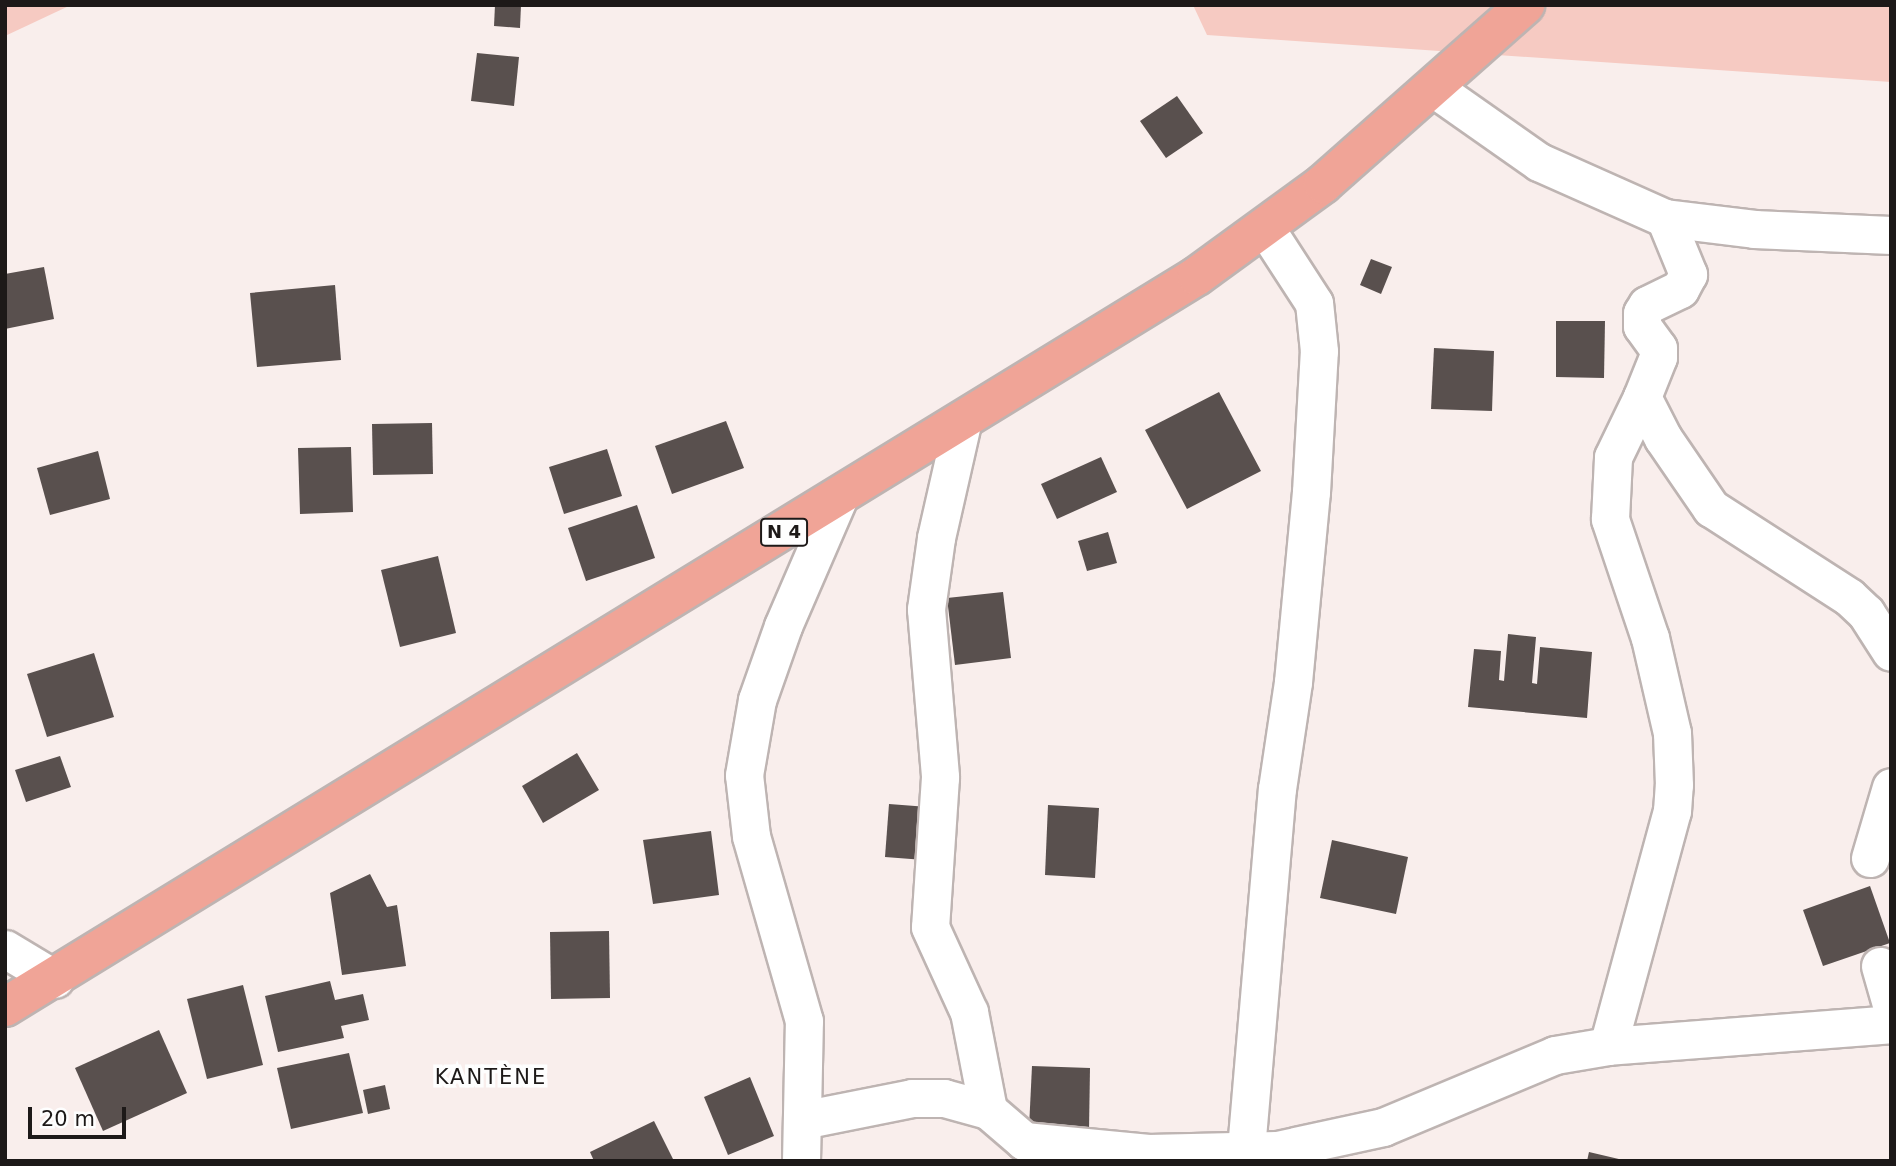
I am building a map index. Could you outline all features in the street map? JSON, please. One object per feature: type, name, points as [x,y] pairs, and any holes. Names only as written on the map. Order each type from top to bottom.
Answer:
[{"type":"highway","name":"N 4","points":[[5,1007],[55,979],[838,499],[963,419],[1085,349],[1266,229],[1435,89],[1525,5]]},
{"type":"street","points":[[1435,89],[1539,162],[1665,218],[1754,229],[1891,235]]},
{"type":"street","points":[[1608,1046],[1669,823],[1674,785],[1672,733],[1650,638],[1610,519],[1613,457],[1658,357],[1658,348],[1642,326],[1642,313],[1647,305],[1680,289],[1688,274],[1665,218]]},
{"type":"street","points":[[1246,1149],[1277,789],[1308,519],[1319,351],[1314,303],[1266,229]]},
{"type":"street","points":[[1642,397],[1697,493],[1711,508],[1849,597],[1866,612],[1891,652]]},
{"type":"street","points":[[963,419],[936,538],[926,609],[940,777],[930,927],[969,1012],[988,1110]]},
{"type":"street","points":[[802,1161],[804,1021],[751,836],[744,775],[747,741],[783,626],[838,499]]},
{"type":"street","points":[[1870,858],[1891,787]]},
{"type":"street","points":[[5,949],[55,979]]},
{"type":"street","points":[[1880,966],[1891,1004]]},
{"type":"street","points":[[802,1120],[912,1098],[944,1098],[988,1110],[1024,1141],[1148,1153],[1303,1146],[1384,1127],[1530,1063],[1608,1046],[1891,1024]]},
{"type":"shaded area","points":[[5,5],[71,5],[5,36]]},
{"type":"shaded area","points":[[1193,5],[1891,5],[1891,82],[1207,35]]},
{"type":"building","points":[[495,5],[521,5],[520,28],[494,26]]},
{"type":"building","points":[[477,53],[519,57],[514,106],[471,101]]},
{"type":"building","points":[[1177,96],[1203,133],[1166,158],[1140,121]]},
{"type":"building","points":[[1371,259],[1392,267],[1381,294],[1360,285]]},
{"type":"building","points":[[44,267],[54,319],[5,329],[5,274]]},
{"type":"building","points":[[335,285],[341,360],[257,367],[250,293]]},
{"type":"building","points":[[1556,321],[1605,321],[1604,378],[1556,377]]},
{"type":"building","points":[[1434,348],[1494,351],[1492,411],[1431,409]]},
{"type":"building","points":[[1219,392],[1261,471],[1187,509],[1145,430]]},
{"type":"building","points":[[726,421],[744,468],[672,494],[655,446]]},
{"type":"building","points":[[432,423],[433,474],[373,475],[372,424]]},
{"type":"building","points":[[351,447],[353,512],[300,514],[298,448]]},
{"type":"building","points":[[607,449],[622,496],[564,514],[549,467]]},
{"type":"building","points":[[98,451],[110,499],[50,515],[37,468]]},
{"type":"building","points":[[1101,457],[1117,492],[1057,519],[1041,484]]},
{"type":"building","points":[[637,505],[655,558],[586,581],[568,528]]},
{"type":"building","points":[[1108,532],[1117,563],[1087,571],[1078,541]]},
{"type":"building","points":[[438,556],[456,633],[400,647],[381,570]]},
{"type":"building","points":[[1003,592],[1011,658],[955,665],[947,598]]},
{"type":"building","points":[[1508,634],[1536,637],[1532,683],[1537,684],[1540,647],[1592,652],[1587,718],[1468,707],[1474,649],[1501,651],[1499,680],[1504,681]]},
{"type":"building","points":[[94,653],[114,717],[47,737],[27,674]]},
{"type":"building","points":[[577,753],[599,790],[543,823],[522,786]]},
{"type":"building","points":[[60,756],[71,787],[26,802],[15,770]]},
{"type":"building","points":[[889,804],[954,809],[950,862],[885,857]]},
{"type":"building","points":[[1048,805],[1099,808],[1095,878],[1045,875]]},
{"type":"building","points":[[711,831],[719,895],[653,904],[643,840]]},
{"type":"building","points":[[1332,840],[1408,857],[1396,914],[1320,898]]},
{"type":"building","points":[[370,874],[387,907],[397,905],[406,966],[342,975],[330,893]]},
{"type":"building","points":[[1870,886],[1890,943],[1823,966],[1803,910]]},
{"type":"building","points":[[609,931],[610,998],[551,999],[550,932]]},
{"type":"building","points":[[330,981],[335,1000],[363,994],[369,1020],[341,1026],[344,1038],[278,1052],[265,996]]},
{"type":"building","points":[[243,985],[263,1065],[207,1079],[187,999]]},
{"type":"building","points":[[159,1030],[187,1093],[103,1131],[75,1068]]},
{"type":"building","points":[[349,1053],[363,1113],[291,1129],[277,1068]]},
{"type":"building","points":[[1032,1066],[1090,1068],[1089,1130],[1029,1128]]},
{"type":"building","points":[[750,1077],[774,1136],[728,1155],[704,1097]]},
{"type":"building","points":[[385,1085],[390,1109],[368,1114],[363,1090]]},
{"type":"building","points":[[654,1121],[674,1161],[594,1161],[590,1152]]},
{"type":"building","points":[[1589,1152],[1623,1160],[1623,1161],[1587,1161]]},
{"type":"district","name":"KANTÈNE","points":[[491,1077]]}]
